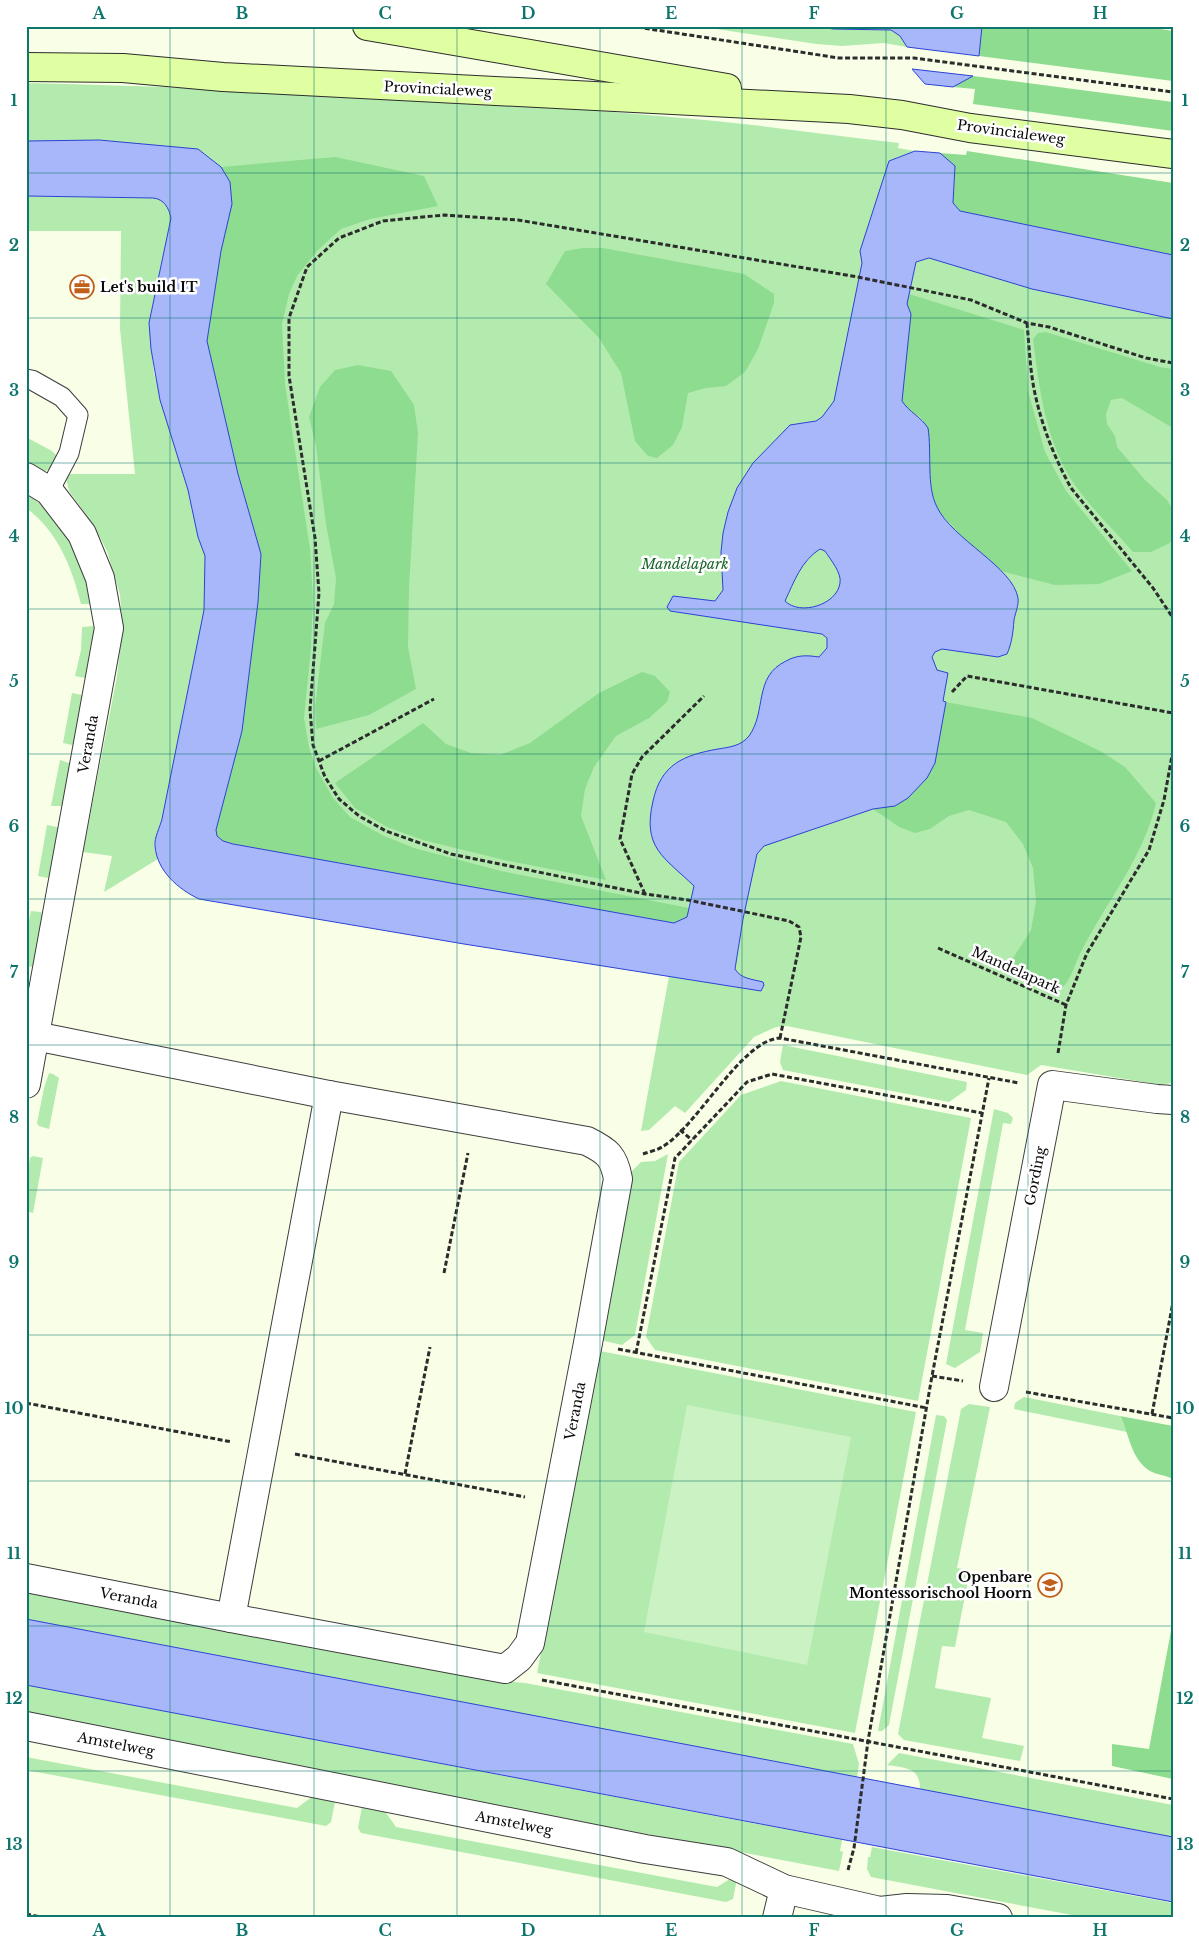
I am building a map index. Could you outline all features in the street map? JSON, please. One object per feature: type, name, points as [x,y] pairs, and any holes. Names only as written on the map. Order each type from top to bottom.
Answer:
[{"type":"main road","name":"Provincialeweg","points":[[367,26],[849,110]]},
{"type":"main road","name":"Provincialeweg","points":[[26,67],[123,68],[223,77],[849,110],[902,115],[970,128],[1173,154]]},
{"type":"street","name":"Veranda","points":[[26,1084],[109,628],[100,578],[82,534],[37,484]]},
{"type":"street","points":[[35,1036],[329,1095],[587,1141],[611,1156]]},
{"type":"street","points":[[1052,1085],[1173,1100]]},
{"type":"street","name":"Gording","points":[[994,1387],[1052,1085]]},
{"type":"street","points":[[231,1618],[329,1095]]},
{"type":"street","name":"Veranda","points":[[26,1578],[505,1669],[519,1658],[530,1644],[618,1179],[616,1166],[611,1156]]},
{"type":"street","name":"Amstelweg","points":[[26,1726],[645,1849],[727,1862],[784,1889],[880,1911],[906,1913],[947,1908],[998,1918]]},
{"type":"street","points":[[777,1918],[784,1889]]},
{"type":"lane","points":[[26,379],[32,380],[62,397],[78,415],[69,453],[37,484]]},
{"type":"path","points":[[630,26],[839,58],[914,58],[1173,92]]},
{"type":"path","points":[[780,1038],[801,937],[799,927],[789,921],[688,900],[645,894],[451,854],[386,831],[359,816],[339,799],[325,777],[313,746],[310,710],[319,593],[317,557],[289,376],[289,318],[307,267],[338,238],[383,221],[444,215],[518,220],[858,277],[971,300],[1027,323],[1049,327],[1146,358],[1173,363]]},
{"type":"path","points":[[1027,323],[1034,389],[1050,448],[1071,488],[1153,588],[1173,618]]},
{"type":"path","points":[[952,692],[967,676],[1173,713]]},
{"type":"path","points":[[645,894],[620,839],[632,774],[642,757],[704,696]]},
{"type":"path","points":[[319,761],[434,699]]},
{"type":"path","points":[[1066,1004],[1087,953],[1148,850],[1164,800],[1173,750]]},
{"type":"path","name":"Mandelapark","points":[[938,948],[1066,1004],[1052,1085]]},
{"type":"path","points":[[611,1156],[635,1156],[662,1147],[712,1097],[740,1062],[763,1042],[771,1039],[780,1038],[1018,1083],[1052,1085]]},
{"type":"path","points":[[636,1353],[675,1158],[747,1082],[772,1074],[982,1113]]},
{"type":"path","points":[[854,1848],[868,1741],[926,1408],[989,1078]]},
{"type":"path","points":[[444,1273],[474,1121]]},
{"type":"path","points":[[680,1130],[692,1140]]},
{"type":"path","points":[[1152,1414],[1173,1302]]},
{"type":"path","points":[[588,1343],[926,1408]]},
{"type":"path","points":[[405,1474],[430,1347]]},
{"type":"path","points":[[994,1387],[1173,1418]]},
{"type":"path","points":[[505,1669],[528,1677],[1173,1799]]},
{"type":"path","points":[[26,1914],[45,1918]]},
{"type":"green space","points":[[697,26],[816,26],[833,29],[891,30],[900,36],[907,47],[884,43],[842,46],[816,44]]},
{"type":"green space","points":[[982,26],[1141,26],[1173,31],[1173,81],[979,56]]},
{"type":"green space","points":[[973,76],[1173,102],[1173,131],[973,104],[975,89],[953,87]]},
{"type":"green space","name":"Mandelapark","points":[[26,83],[268,91],[510,104],[700,119],[899,143],[898,148],[915,151],[889,161],[1173,284],[1173,1075],[1171,1083],[1161,1085],[1041,1065],[1027,1075],[787,1026],[776,1027],[754,1037],[685,1113],[675,1106],[649,1130],[641,1131],[669,976],[197,898],[161,822],[154,844],[158,859],[104,892],[112,856],[83,852],[117,676],[122,619],[120,595],[107,551],[94,526],[69,491],[66,478],[70,474],[135,474],[120,329],[121,231],[26,231],[26,196],[153,198],[163,202],[169,211],[171,218],[149,323],[154,373],[174,444],[192,149],[26,141]]},
{"type":"green space","points":[[967,151],[1173,183],[1173,255],[960,211],[953,203],[955,166],[940,153],[966,155]]},
{"type":"green space","points":[[335,157],[424,176],[438,206],[370,219],[341,229],[317,251],[297,276],[289,294],[282,324],[285,384],[310,549],[313,598],[311,649],[304,718],[309,747],[315,766],[333,798],[350,817],[382,835],[414,848],[501,871],[689,908],[687,917],[674,923],[233,844],[223,841],[217,836],[216,830],[242,731],[258,602],[261,554],[238,474],[207,341],[221,251],[231,204],[230,182],[221,167]]},
{"type":"green space","points":[[583,248],[603,248],[744,274],[774,294],[774,303],[758,349],[745,372],[726,386],[706,388],[688,393],[682,427],[673,445],[657,458],[648,456],[635,441],[621,373],[599,338],[546,284],[565,251]]},
{"type":"green space","points":[[909,294],[1024,330],[1028,391],[1045,452],[1066,491],[1132,571],[1099,584],[1055,585],[1001,571],[962,537],[937,509],[931,494],[928,428],[920,417],[906,408],[902,401],[911,314],[907,304]]},
{"type":"green space","points":[[1046,332],[1160,367],[1173,369],[1173,428],[1122,398],[1111,400],[1106,414],[1107,424],[1115,436],[1117,447],[1145,480],[1167,500],[1173,510],[1173,538],[1170,543],[1151,552],[1133,552],[1075,485],[1065,469],[1057,452],[1045,415],[1035,358],[1033,339],[1038,333]]},
{"type":"green space","points":[[358,365],[391,371],[414,405],[418,433],[409,588],[408,647],[416,689],[369,715],[316,729],[315,707],[325,623],[334,604],[336,578],[326,524],[316,446],[309,417],[320,387],[335,370]]},
{"type":"green space","points":[[26,437],[52,451],[57,456],[53,468],[43,472],[26,459]]},
{"type":"green space","points":[[26,493],[54,518],[71,539],[83,562],[88,577],[91,604],[81,604],[73,577],[62,551],[47,528],[26,508]]},
{"type":"green space","points":[[93,626],[95,628],[88,677],[75,676],[81,650],[82,627]]},
{"type":"green space","points":[[642,672],[655,676],[670,692],[667,702],[649,718],[616,736],[594,767],[585,789],[581,816],[606,880],[504,860],[423,840],[387,827],[355,808],[335,783],[423,723],[446,744],[471,753],[500,755],[530,743],[599,693]]},
{"type":"green space","points":[[72,693],[85,697],[76,744],[72,745],[63,743]]},
{"type":"green space","points":[[946,702],[1032,718],[1102,752],[1125,767],[1156,803],[1150,823],[1133,862],[1091,934],[1069,979],[1058,991],[1008,966],[1031,930],[1036,902],[1033,868],[1023,844],[1006,822],[969,810],[949,816],[930,829],[915,833],[899,827],[873,809],[882,808],[935,763]]},
{"type":"green space","points":[[60,760],[72,764],[64,806],[51,806]]},
{"type":"green space","points":[[47,825],[59,829],[50,876],[48,878],[38,876]]},
{"type":"green space","points":[[31,911],[41,912],[43,916],[34,965],[31,967],[26,966],[26,933]]},
{"type":"green space","points":[[783,1045],[967,1082],[966,1090],[949,1102],[783,1070],[780,1062]]},
{"type":"green space","points":[[49,1073],[59,1078],[49,1129],[39,1126],[37,1123]]},
{"type":"green space","points":[[781,1081],[971,1118],[918,1401],[655,1350],[646,1337],[679,1162],[741,1095]]},
{"type":"green space","points":[[994,1109],[1008,1113],[1013,1118],[1011,1124],[1003,1123],[965,1330],[983,1333],[980,1352],[955,1368],[946,1364]]},
{"type":"green space","points":[[668,1154],[635,1335],[622,1345],[600,1340],[632,1171],[641,1162],[655,1161]]},
{"type":"green space","points":[[33,1156],[43,1158],[33,1213],[26,1211],[26,1178],[30,1158]]},
{"type":"green space","points":[[600,1351],[916,1412],[855,1733],[537,1673]]},
{"type":"green space","points":[[1024,1397],[1120,1416],[1127,1432],[1014,1409],[1015,1403]]},
{"type":"green space","points":[[969,1404],[990,1407],[957,1568],[970,1570],[955,1647],[942,1646],[935,1688],[991,1698],[982,1738],[1024,1746],[1020,1761],[904,1740],[898,1734],[961,1409]]},
{"type":"green space","points":[[687,1405],[851,1437],[807,1665],[644,1632]]},
{"type":"green space","points":[[936,1415],[944,1416],[947,1420],[889,1725],[882,1731],[878,1731]]},
{"type":"green space","points":[[1120,1416],[1173,1426],[1173,1479],[1150,1471],[1143,1466],[1134,1453]]},
{"type":"green space","points":[[26,1589],[505,1681],[525,1683],[853,1744],[859,1764],[857,1777],[26,1619]]},
{"type":"green space","points":[[1173,1620],[1173,1779],[1112,1766],[1112,1744],[1149,1749]]},
{"type":"green space","points":[[26,1685],[842,1840],[840,1851],[843,1852],[839,1871],[26,1715]]},
{"type":"green space","points":[[899,1753],[1173,1805],[1173,1837],[920,1789],[917,1776],[910,1770],[887,1765]]},
{"type":"green space","points":[[26,1757],[297,1808],[313,1796],[335,1802],[331,1822],[326,1826],[26,1770]]},
{"type":"green space","points":[[362,1807],[384,1810],[396,1827],[717,1887],[733,1877],[737,1879],[733,1899],[726,1902],[361,1833],[358,1828]]},
{"type":"green space","points":[[872,1847],[1173,1903],[1173,1918],[1088,1918],[871,1877],[867,1869],[868,1857],[870,1857]]},
{"type":"water","points":[[816,26],[982,26],[979,56],[907,47],[900,36],[891,30],[833,29]]},
{"type":"water","points":[[912,69],[973,76],[953,87],[925,84]]},
{"type":"water","points":[[99,140],[198,149],[221,167],[230,182],[232,204],[221,251],[207,341],[238,474],[261,554],[258,602],[242,731],[216,830],[217,836],[223,841],[233,844],[674,923],[687,917],[694,886],[665,859],[653,841],[650,817],[657,788],[662,778],[676,763],[685,758],[706,751],[735,746],[746,739],[758,716],[762,695],[769,676],[776,668],[790,659],[802,656],[819,657],[827,648],[827,638],[822,634],[670,611],[667,607],[673,596],[715,601],[723,590],[721,552],[723,533],[737,488],[753,463],[790,425],[816,421],[822,417],[834,401],[862,263],[860,251],[889,161],[915,151],[940,153],[955,166],[953,203],[960,211],[1173,255],[1173,319],[1032,289],[929,258],[916,262],[907,304],[911,314],[902,401],[928,428],[930,479],[937,507],[955,530],[994,564],[1014,587],[1018,601],[1013,633],[1007,654],[998,657],[942,649],[935,652],[932,657],[937,670],[948,673],[943,701],[946,702],[935,763],[927,778],[908,798],[895,806],[873,809],[764,846],[757,854],[743,919],[735,969],[744,977],[763,982],[764,985],[761,991],[464,944],[199,899],[184,890],[170,878],[160,863],[155,843],[162,819],[204,610],[205,556],[198,537],[188,490],[160,400],[151,349],[149,323],[171,218],[165,205],[160,200],[153,198],[26,196],[26,141]],"holes":[[[820,549],[825,551],[839,575],[840,583],[837,591],[825,602],[808,608],[800,608],[785,601],[803,566]]]},
{"type":"water","points":[[26,1619],[1173,1837],[1173,1902],[26,1685]]},
{"type":"place","name":"Let's build IT","points":[[82,287]]},
{"type":"place","name":"Openbare Montessorischool Hoorn","points":[[1050,1585]]}]
